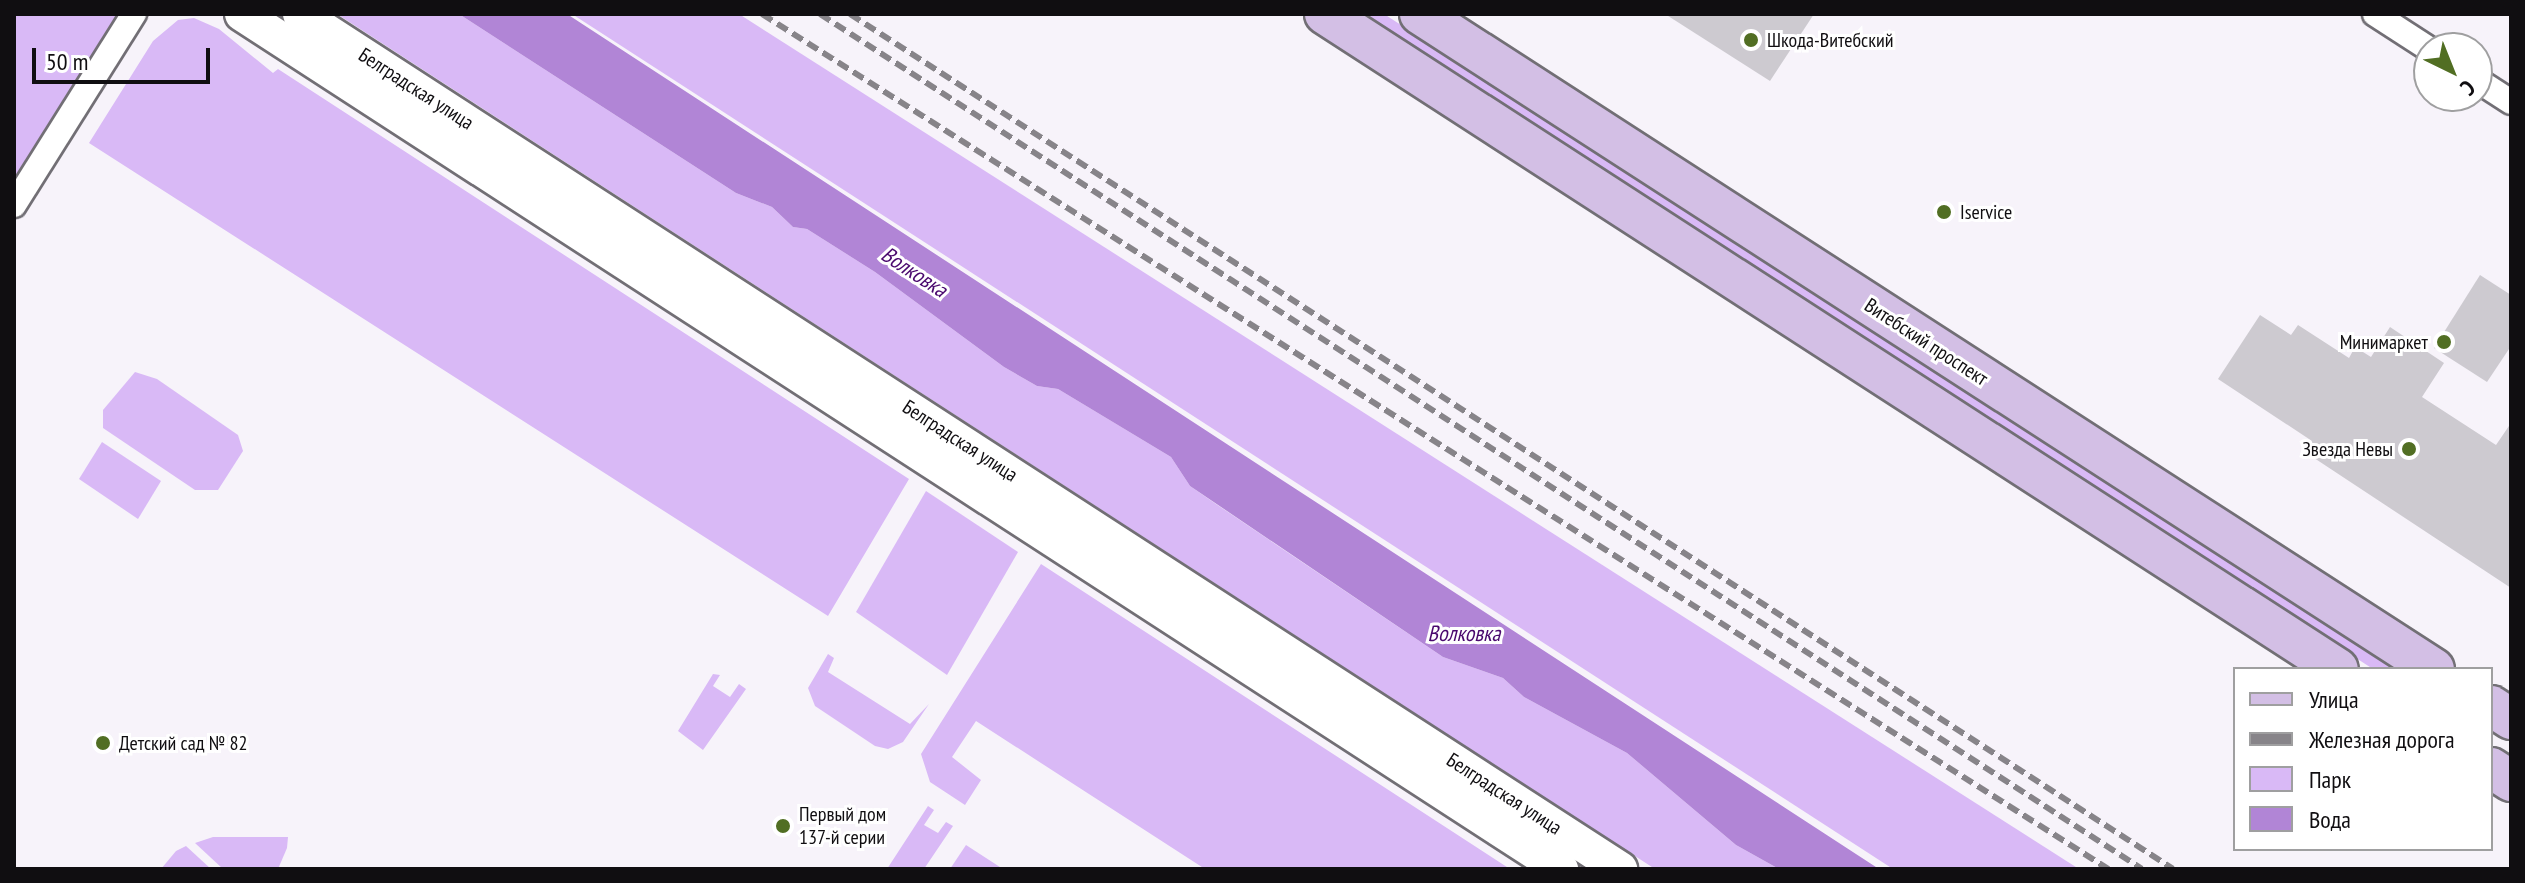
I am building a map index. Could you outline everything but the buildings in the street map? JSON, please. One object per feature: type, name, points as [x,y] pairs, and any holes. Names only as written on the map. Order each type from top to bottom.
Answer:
[{"type":"main road","points":[[1325,14],[2335,667]]},
{"type":"main road","name":"Витебский проспект","points":[[1420,14],[2431,667]]},
{"type":"main road","points":[[2493,707],[2511,719]]},
{"type":"main road","points":[[2493,769],[2511,781]]},
{"type":"street","points":[[14,205],[134,14]]},
{"type":"street","name":"Белградская улица","points":[[242,14],[1561,869]]},
{"type":"street","name":"Белградская улица","points":[[300,14],[1620,869]]},
{"type":"street","points":[[2375,14],[2413,39]]},
{"type":"street","points":[[2493,90],[2511,102]]},
{"type":"green space","points":[[14,14],[119,14],[14,180]]},
{"type":"green space","points":[[337,14],[459,14],[736,193],[772,207],[793,227],[807,229],[875,272],[1004,367],[1037,386],[1058,389],[1171,457],[1190,486],[1216,504],[1443,657],[1503,678],[1524,697],[1627,753],[1736,845],[1779,869],[1655,869]]},
{"type":"green space","points":[[572,14],[739,14],[2079,869],[1893,869]]},
{"type":"green space","points":[[1360,14],[1384,14],[2394,667],[2370,667]]},
{"type":"green space","points":[[194,18],[219,29],[273,73],[278,69],[909,479],[828,616],[89,143],[153,41],[178,20]]},
{"type":"green space","points":[[135,372],[157,379],[238,435],[243,451],[218,490],[195,490],[103,428],[103,410]]},
{"type":"green space","points":[[102,442],[161,481],[138,519],[79,479]]},
{"type":"green space","points":[[926,491],[1018,552],[947,675],[856,612]]},
{"type":"green space","points":[[1041,564],[1510,869],[1205,869],[976,721],[952,757],[981,780],[965,805],[930,782],[921,754]]},
{"type":"green space","points":[[828,654],[834,658],[828,672],[910,724],[929,704],[903,742],[888,749],[875,746],[815,706],[808,688]]},
{"type":"green space","points":[[713,674],[720,675],[713,686],[730,697],[739,684],[746,689],[703,750],[678,731]]},
{"type":"green space","points":[[928,806],[934,810],[924,825],[938,833],[946,822],[953,826],[924,869],[887,869]]},
{"type":"green space","points":[[213,837],[288,837],[278,869],[223,869],[195,843]]},
{"type":"green space","points":[[966,845],[1003,869],[950,869]]},
{"type":"green space","points":[[186,846],[211,869],[161,869],[176,851]]},
{"type":"water","name":"Волковка","points":[[459,14],[567,14],[1879,869],[1779,869],[1736,845],[1627,753],[1524,697],[1503,678],[1443,657],[1190,486],[1171,457],[1058,389],[1037,386],[1004,367],[875,272],[807,229],[793,227],[772,207],[736,193]]},
{"type":"railway","points":[[762,14],[2108,869]]},
{"type":"railway","points":[[820,14],[2142,869]]},
{"type":"railway","points":[[850,14],[2173,869]]},
{"type":"place","name":"Шкода-Витебский","points":[[1751,40]]},
{"type":"place","name":"Iservice","points":[[1944,212]]},
{"type":"place","name":"Минимаркет","points":[[2444,342]]},
{"type":"place","name":"Звезда Невы","points":[[2409,449]]},
{"type":"place","name":"Детский сад № 82","points":[[103,743]]},
{"type":"place","name":"Первый дом 137-й серии","points":[[783,826]]}]
